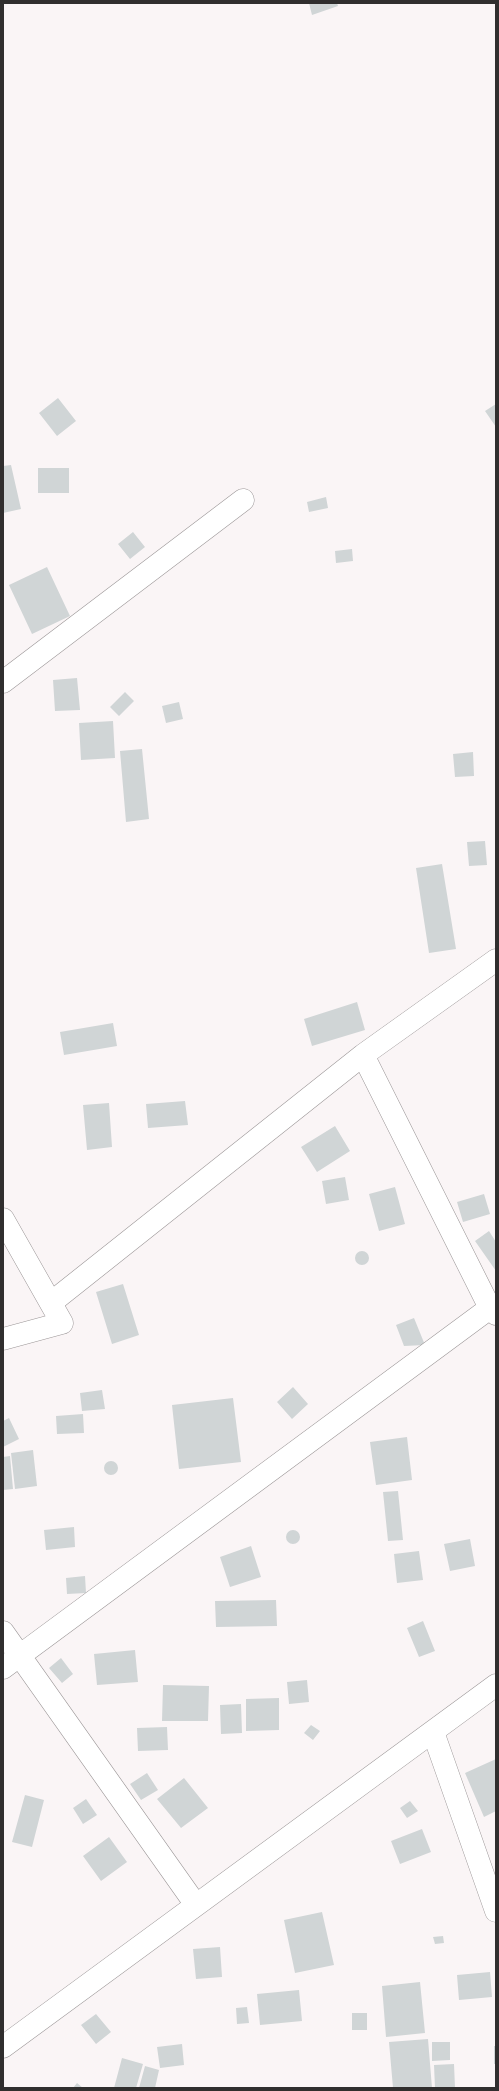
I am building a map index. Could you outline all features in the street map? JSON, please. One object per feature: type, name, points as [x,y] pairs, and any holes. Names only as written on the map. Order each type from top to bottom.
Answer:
[{"type":"street","points":[[3,682],[243,500]]},
{"type":"street","points":[[52,1302],[363,1055],[496,960]]},
{"type":"street","points":[[11,1662],[493,1311],[363,1055]]},
{"type":"street","points":[[3,1219],[52,1302],[62,1323],[3,1339]]},
{"type":"street","points":[[3,1632],[11,1662],[196,1905]]},
{"type":"street","points":[[3,2047],[496,1685]]},
{"type":"street","points":[[433,1732],[496,1911]]},
{"type":"building","points":[[309,3],[337,3],[338,6],[312,15]]},
{"type":"building","points":[[58,398],[76,421],[57,436],[39,413]]},
{"type":"building","points":[[496,404],[496,427],[485,411]]},
{"type":"building","points":[[11,465],[21,509],[3,513],[3,466]]},
{"type":"building","points":[[38,468],[69,468],[69,493],[38,493]]},
{"type":"building","points":[[326,497],[328,508],[309,512],[307,502]]},
{"type":"building","points":[[133,532],[145,547],[130,559],[118,544]]},
{"type":"building","points":[[352,549],[353,561],[336,563],[335,551]]},
{"type":"building","points":[[47,567],[70,616],[32,634],[9,585]]},
{"type":"building","points":[[77,678],[80,710],[55,711],[53,680]]},
{"type":"building","points":[[125,692],[134,701],[119,716],[110,707]]},
{"type":"building","points":[[179,702],[183,719],[166,723],[162,706]]},
{"type":"building","points":[[113,721],[115,758],[81,760],[79,723]]},
{"type":"building","points":[[142,749],[149,819],[126,822],[120,751]]},
{"type":"building","points":[[473,752],[474,776],[455,777],[453,754]]},
{"type":"building","points":[[485,841],[487,865],[469,866],[467,842]]},
{"type":"building","points":[[442,864],[456,949],[429,953],[416,868]]},
{"type":"building","points":[[357,1002],[365,1030],[312,1046],[304,1019]]},
{"type":"building","points":[[113,1023],[117,1046],[64,1055],[60,1032]]},
{"type":"building","points":[[185,1101],[188,1125],[148,1128],[146,1104]]},
{"type":"building","points":[[109,1103],[112,1147],[87,1150],[83,1105]]},
{"type":"building","points":[[335,1126],[350,1151],[317,1172],[301,1147]]},
{"type":"building","points":[[345,1177],[349,1200],[326,1204],[322,1181]]},
{"type":"building","points":[[395,1187],[405,1224],[379,1231],[369,1194]]},
{"type":"building","points":[[484,1194],[490,1214],[463,1222],[457,1202]]},
{"type":"building","points":[[489,1231],[496,1242],[496,1271],[475,1241]]},
{"type":"building","points":[[359,1251],[365,1251],[369,1255],[369,1261],[365,1265],[359,1265],[355,1261],[355,1255]]},
{"type":"building","points":[[123,1284],[139,1335],[112,1344],[96,1292]]},
{"type":"building","points":[[414,1318],[425,1345],[404,1346],[396,1325]]},
{"type":"building","points":[[293,1387],[308,1404],[292,1419],[277,1402]]},
{"type":"building","points":[[102,1390],[105,1409],[82,1411],[80,1393]]},
{"type":"building","points":[[233,1398],[241,1462],[179,1469],[172,1405]]},
{"type":"building","points":[[83,1414],[84,1433],[57,1434],[56,1416]]},
{"type":"building","points":[[9,1418],[19,1439],[3,1447],[3,1421]]},
{"type":"building","points":[[407,1437],[412,1480],[376,1485],[370,1442]]},
{"type":"building","points":[[33,1450],[37,1486],[15,1489],[11,1453]]},
{"type":"building","points":[[10,1456],[13,1489],[3,1490],[3,1457]]},
{"type":"building","points":[[108,1461],[114,1461],[118,1465],[118,1471],[114,1475],[108,1475],[104,1471],[104,1465]]},
{"type":"building","points":[[398,1491],[403,1540],[388,1541],[383,1492]]},
{"type":"building","points":[[74,1527],[75,1547],[46,1550],[44,1530]]},
{"type":"building","points":[[290,1530],[296,1530],[300,1534],[300,1540],[296,1544],[290,1544],[286,1540],[286,1534]]},
{"type":"building","points":[[470,1539],[475,1566],[450,1571],[444,1544]]},
{"type":"building","points":[[251,1546],[261,1577],[230,1587],[220,1557]]},
{"type":"building","points":[[419,1551],[423,1580],[397,1583],[394,1554]]},
{"type":"building","points":[[85,1576],[86,1593],[67,1594],[66,1578]]},
{"type":"building","points":[[276,1600],[277,1626],[216,1627],[215,1601]]},
{"type":"building","points":[[423,1621],[435,1651],[419,1657],[407,1628]]},
{"type":"building","points":[[135,1650],[138,1682],[97,1685],[94,1654]]},
{"type":"building","points":[[61,1658],[73,1674],[62,1683],[49,1668]]},
{"type":"building","points":[[307,1680],[309,1702],[289,1704],[287,1682]]},
{"type":"building","points":[[163,1685],[209,1686],[208,1721],[162,1721]]},
{"type":"building","points":[[279,1698],[279,1730],[246,1731],[246,1699]]},
{"type":"building","points":[[241,1704],[242,1733],[221,1734],[220,1705]]},
{"type":"building","points":[[311,1725],[320,1731],[313,1740],[304,1733]]},
{"type":"building","points":[[167,1727],[168,1750],[138,1751],[137,1728]]},
{"type":"building","points":[[496,1759],[496,1811],[484,1817],[465,1773]]},
{"type":"building","points":[[147,1773],[158,1790],[141,1800],[130,1784]]},
{"type":"building","points":[[184,1778],[208,1808],[181,1828],[157,1799]]},
{"type":"building","points":[[25,1795],[44,1800],[32,1847],[12,1842]]},
{"type":"building","points":[[86,1799],[97,1815],[83,1824],[73,1808]]},
{"type":"building","points":[[410,1801],[418,1811],[407,1818],[400,1808]]},
{"type":"building","points":[[422,1829],[431,1852],[400,1864],[391,1841]]},
{"type":"building","points":[[109,1837],[127,1862],[101,1881],[83,1856]]},
{"type":"building","points":[[322,1912],[334,1965],[295,1973],[284,1920]]},
{"type":"building","points":[[443,1936],[444,1943],[435,1944],[433,1937]]},
{"type":"building","points":[[220,1947],[222,1977],[196,1979],[193,1949]]},
{"type":"building","points":[[490,1972],[492,1997],[459,2000],[457,1975]]},
{"type":"building","points":[[420,1982],[425,2033],[386,2037],[382,1986]]},
{"type":"building","points":[[299,1990],[302,2021],[260,2025],[257,1994]]},
{"type":"building","points":[[247,2007],[249,2023],[237,2024],[236,2008]]},
{"type":"building","points":[[352,2013],[367,2013],[367,2030],[352,2030]]},
{"type":"building","points":[[96,2014],[111,2032],[96,2044],[81,2025]]},
{"type":"building","points":[[428,2039],[432,2088],[393,2088],[389,2042]]},
{"type":"building","points":[[432,2042],[450,2042],[450,2060],[432,2061]]},
{"type":"building","points":[[182,2044],[184,2065],[160,2068],[157,2047]]},
{"type":"building","points":[[494,2046],[496,2046],[496,2064],[494,2064]]},
{"type":"building","points":[[122,2058],[143,2064],[136,2088],[114,2088]]},
{"type":"building","points":[[454,2064],[455,2088],[435,2088],[434,2065]]},
{"type":"building","points":[[145,2066],[159,2070],[155,2088],[139,2088]]},
{"type":"building","points":[[77,2083],[83,2088],[73,2088]]}]
